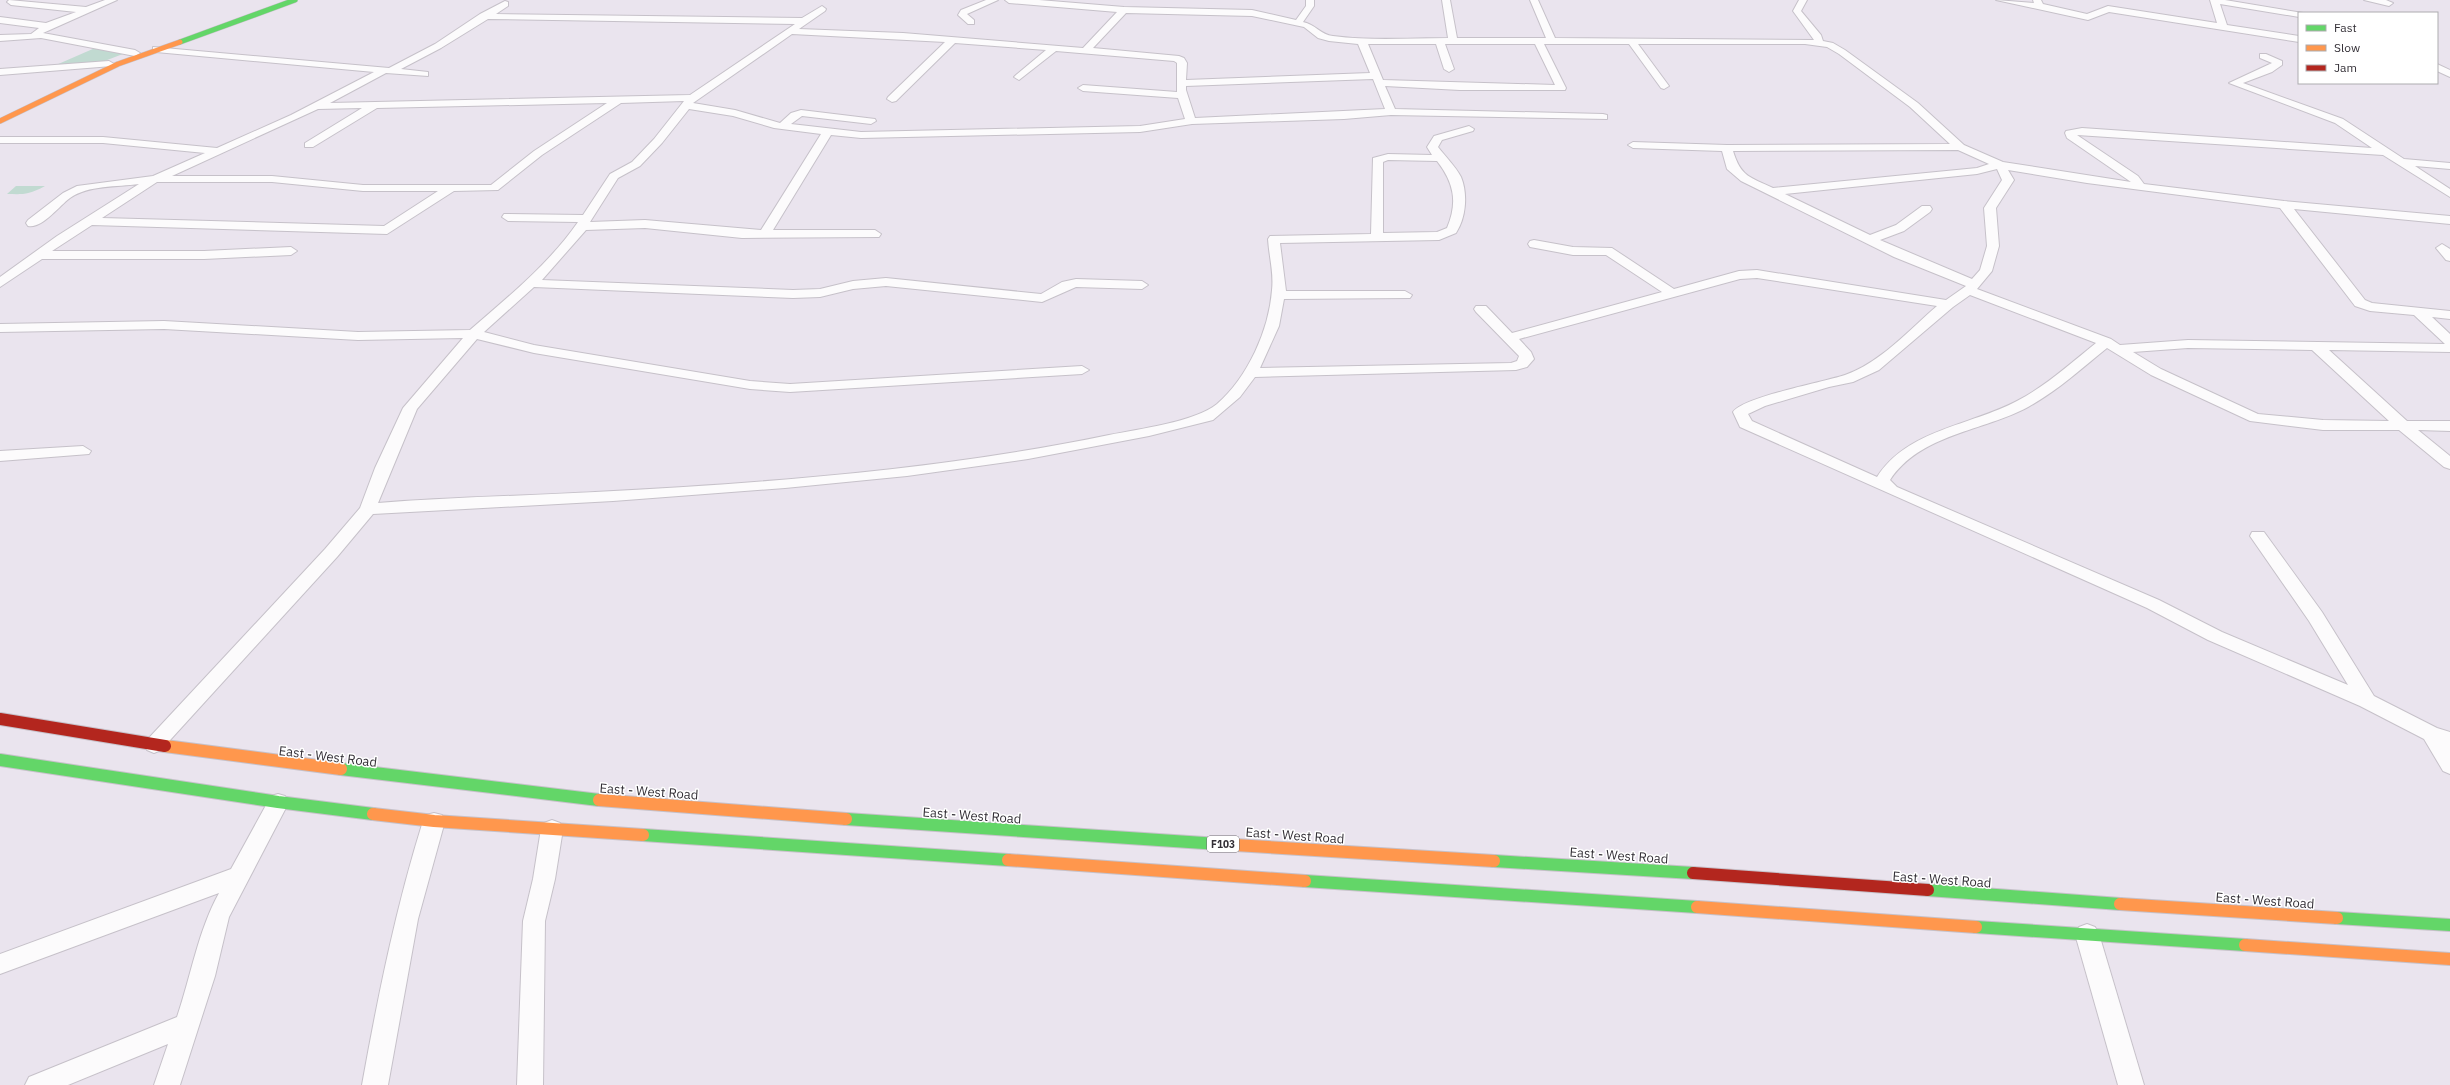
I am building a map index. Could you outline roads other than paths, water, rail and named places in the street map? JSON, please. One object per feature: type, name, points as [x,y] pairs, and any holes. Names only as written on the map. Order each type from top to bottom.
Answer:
[{"type":"main road","points":[[0,117],[135,53],[286,0]]},
{"type":"main road","points":[[0,121],[111,67],[156,48],[295,0]]},
{"type":"main road","name":"East - West Road","points":[[0,719],[154,745],[566,798],[977,828],[1663,871],[2075,901],[2450,925]]},
{"type":"main road","points":[[0,760],[278,802],[434,821],[2450,959]]},
{"type":"street","points":[[38,36],[35,34],[37,31],[47,26],[113,0]]},
{"type":"street","points":[[971,22],[962,15],[964,12],[994,0]]},
{"type":"street","points":[[1009,0],[1124,10],[1252,13],[1298,23],[1332,39],[1362,41],[1806,41],[1819,43],[1842,52],[1914,105],[1960,147],[2000,165],[2141,187],[2284,205],[2450,220]]},
{"type":"street","points":[[1098,8],[1110,0]]},
{"type":"street","points":[[1298,23],[1310,6],[1310,0]]},
{"type":"street","points":[[1446,0],[1453,41]]},
{"type":"street","points":[[1534,0],[1552,41]]},
{"type":"street","points":[[1803,0],[1797,11],[1818,37],[1819,43]]},
{"type":"street","points":[[2000,0],[2038,3],[2088,17],[2108,9],[2298,39]]},
{"type":"street","points":[[2368,0],[2389,3]]},
{"type":"street","points":[[0,6],[15,1],[88,10]]},
{"type":"street","points":[[2223,27],[2215,1],[2298,14]]},
{"type":"street","points":[[0,283],[89,221],[156,179],[221,152],[438,46],[483,16],[505,4]]},
{"type":"street","points":[[154,745],[326,559],[368,509],[383,468],[410,408],[474,334],[531,283],[584,223],[608,182],[614,176],[636,164],[658,141],[689,102],[787,31],[822,9]]},
{"type":"street","points":[[1086,50],[1124,10]]},
{"type":"street","points":[[483,16],[802,21]]},
{"type":"street","points":[[0,20],[47,26]]},
{"type":"street","points":[[787,31],[895,36],[1086,50],[1181,60],[1182,95],[1191,120]]},
{"type":"street","points":[[0,38],[38,36],[135,53]]},
{"type":"street","points":[[892,99],[952,41]]},
{"type":"street","points":[[1362,41],[1391,112]]},
{"type":"street","points":[[1440,41],[1449,70]]},
{"type":"street","points":[[1181,82],[1378,79],[1460,87],[1561,88],[1538,41]]},
{"type":"street","points":[[1632,42],[1664,86]]},
{"type":"street","points":[[156,48],[425,74]]},
{"type":"street","points":[[1019,77],[1054,48]]},
{"type":"street","points":[[2263,56],[2279,62],[2269,70],[2234,83],[2339,121],[2389,152],[2450,194]]},
{"type":"street","points":[[0,72],[109,64]]},
{"type":"street","points":[[2438,68],[2450,74]]},
{"type":"street","points":[[1083,88],[1182,95]]},
{"type":"street","points":[[316,106],[373,106],[620,99],[689,102],[735,113],[766,124],[876,135],[1140,129],[1181,124],[1191,120],[1344,116],[1391,112],[1603,117]]},
{"type":"street","points":[[32,223],[67,195],[81,188],[156,179],[272,179],[363,188],[494,188],[538,153],[620,99]]},
{"type":"street","points":[[310,145],[373,106]]},
{"type":"street","points":[[782,126],[801,113],[872,121]]},
{"type":"street","points":[[1430,114],[1438,138]]},
{"type":"street","points":[[368,509],[447,502],[577,498],[858,478],[958,466],[1055,449],[1208,417],[1221,410],[1251,373],[1273,323],[1278,295],[1278,264],[1274,239],[1439,236],[1452,230],[1458,216],[1459,194],[1455,177],[1432,146],[1438,138],[1468,129]]},
{"type":"street","points":[[765,233],[828,131]]},
{"type":"street","points":[[2141,187],[2134,178],[2070,136],[2070,133],[2082,131],[2389,152]]},
{"type":"street","points":[[0,140],[103,140],[221,152]]},
{"type":"street","points":[[1634,145],[1727,148],[1960,147]]},
{"type":"street","points":[[1727,148],[1736,173],[1769,192],[1971,287],[2111,346],[2156,372],[2255,418],[2323,425],[2401,424],[2450,426]]},
{"type":"street","points":[[1377,236],[1377,160],[1388,158],[1440,158]]},
{"type":"street","points":[[2404,162],[2450,166]]},
{"type":"street","points":[[1769,192],[1977,171],[2000,165]]},
{"type":"street","points":[[2000,165],[2008,180],[1990,208],[1993,246],[1986,271],[1971,287],[1948,304],[1874,367],[1848,379],[1826,383],[1791,395],[1760,403],[1740,412],[1740,416],[1745,424],[1755,430],[1885,486],[1921,504],[2153,604],[2215,636],[2367,701],[2441,736],[2450,766]]},
{"type":"street","points":[[89,221],[387,230],[451,188]]},
{"type":"street","points":[[2284,205],[2360,303],[2370,307],[2450,315]]},
{"type":"street","points":[[1870,240],[1900,228],[1926,209]]},
{"type":"street","points":[[508,217],[584,223],[645,224],[742,234],[875,234]]},
{"type":"street","points":[[1534,244],[1573,251],[1608,251],[1615,254],[1672,293]]},
{"type":"street","points":[[39,255],[204,255],[291,251]]},
{"type":"street","points":[[1508,338],[1739,275],[1757,274],[1925,299],[1948,304]]},
{"type":"street","points":[[531,283],[793,294],[820,293],[853,285],[886,282],[1042,298],[1076,283],[1142,285]]},
{"type":"street","points":[[1278,295],[1405,294]]},
{"type":"street","points":[[1251,373],[1511,366],[1522,364],[1528,359],[1526,355],[1481,309]]},
{"type":"street","points":[[2417,311],[2450,341]]},
{"type":"street","points":[[0,328],[164,325],[358,336],[474,334],[534,349],[750,385],[790,388],[848,386],[1082,370]]},
{"type":"street","points":[[1885,486],[1882,481],[1885,475],[1906,453],[1940,436],[1990,420],[2022,405],[2051,388],[2111,346],[2188,344],[2450,348]]},
{"type":"street","points":[[2317,347],[2401,424],[2450,464]]},
{"type":"street","points":[[0,456],[82,451]]},
{"type":"street","points":[[2258,536],[2299,591],[2348,666],[2367,701]]},
{"type":"street","points":[[167,1085],[203,976],[218,916],[278,802]]},
{"type":"street","points":[[375,1085],[397,958],[416,876],[434,821]]},
{"type":"street","points":[[530,1085],[534,921],[544,879],[552,829]]},
{"type":"street","points":[[0,964],[238,876]]},
{"type":"street","points":[[2087,934],[2131,1085]]},
{"type":"street","points":[[38,1085],[186,1025]]}]
